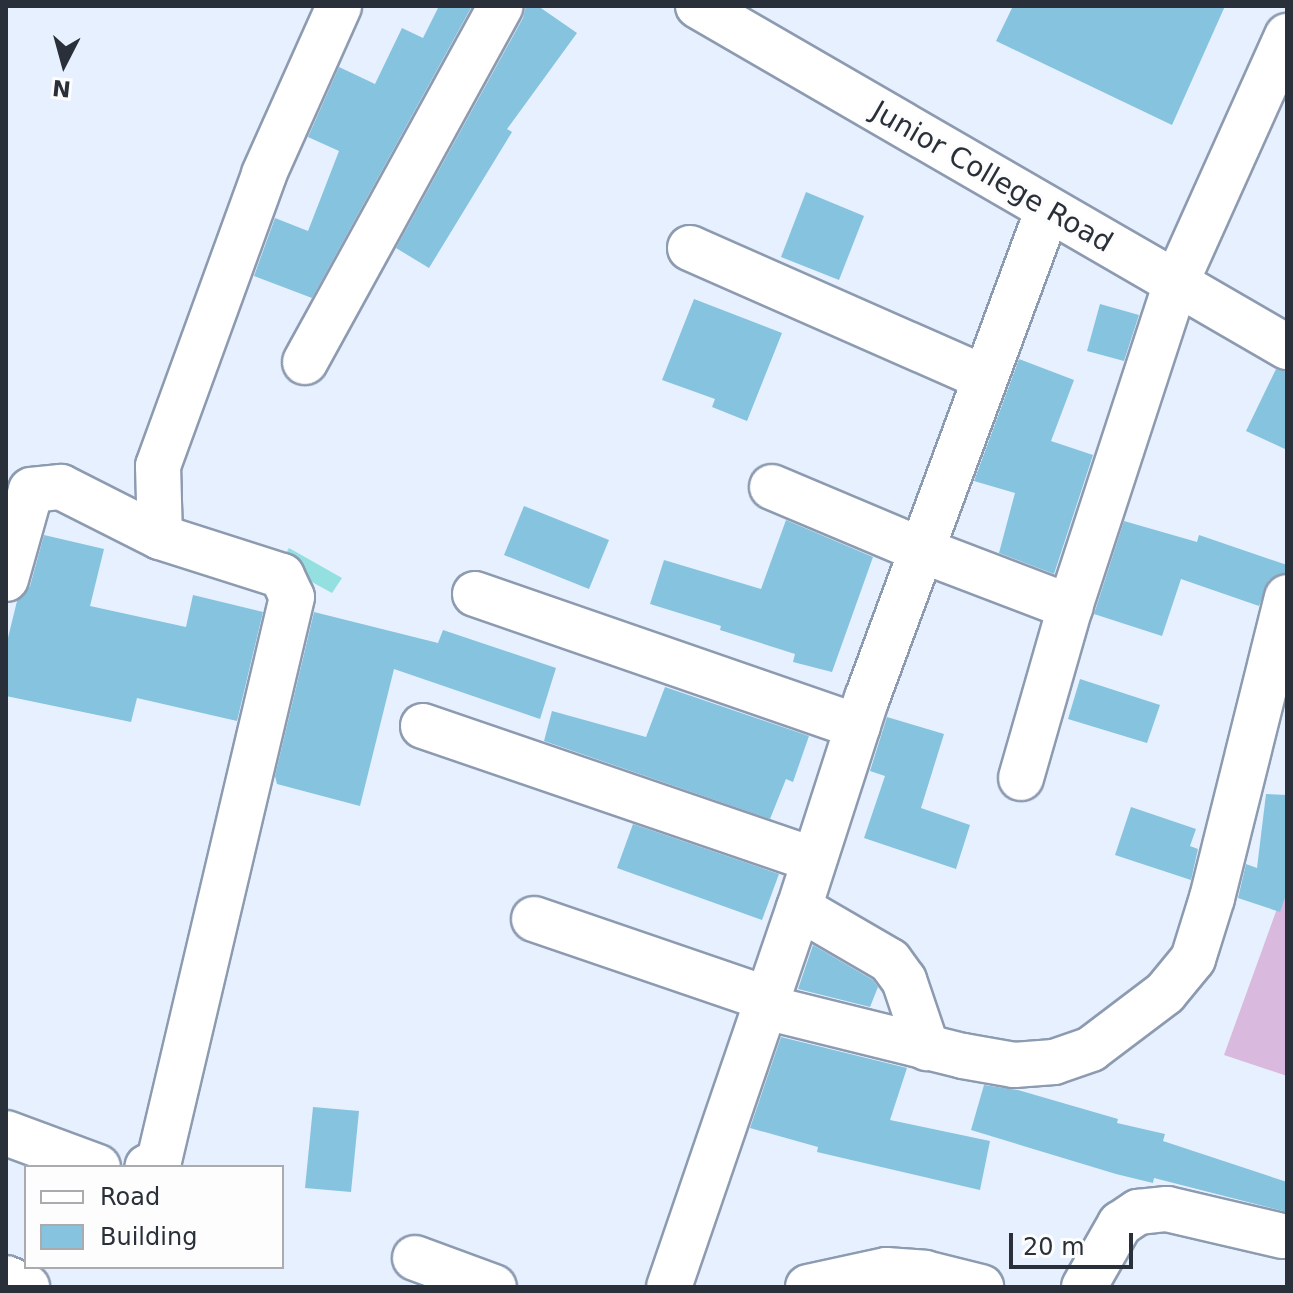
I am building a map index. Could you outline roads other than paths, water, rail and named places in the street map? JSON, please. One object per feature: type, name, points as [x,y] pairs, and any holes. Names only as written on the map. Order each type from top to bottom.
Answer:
[{"type":"street","points":[[160,537],[158,466],[264,174],[339,6]]},
{"type":"street","points":[[305,362],[501,6]]},
{"type":"street","name":"Junior College Road","points":[[698,6],[1287,347]]},
{"type":"street","points":[[1021,778],[1070,607],[1176,283],[1287,36]]},
{"type":"street","points":[[669,1287],[858,727],[1048,209]]},
{"type":"street","points":[[690,248],[985,378]]},
{"type":"street","points":[[6,579],[31,490],[61,487],[160,537],[282,576],[292,597],[159,1161],[151,1165]]},
{"type":"street","points":[[772,487],[921,550],[1070,607]]},
{"type":"street","points":[[475,594],[858,727]]},
{"type":"street","points":[[534,919],[766,1003],[927,1048],[1014,1065],[1054,1062],[1091,1049],[1165,993],[1193,959],[1212,898],[1287,597]]},
{"type":"street","points":[[423,726],[814,860]]},
{"type":"street","points":[[799,908],[890,961],[904,980],[927,1048]]},
{"type":"street","points":[[6,1133],[93,1165]]},
{"type":"street","points":[[1084,1287],[1120,1224],[1138,1212],[1167,1209],[1282,1236]]},
{"type":"street","points":[[415,1258],[494,1287]]},
{"type":"street","points":[[808,1287],[860,1281],[886,1270],[925,1273],[981,1287]]},
{"type":"street","points":[[6,1278],[27,1287]]}]
